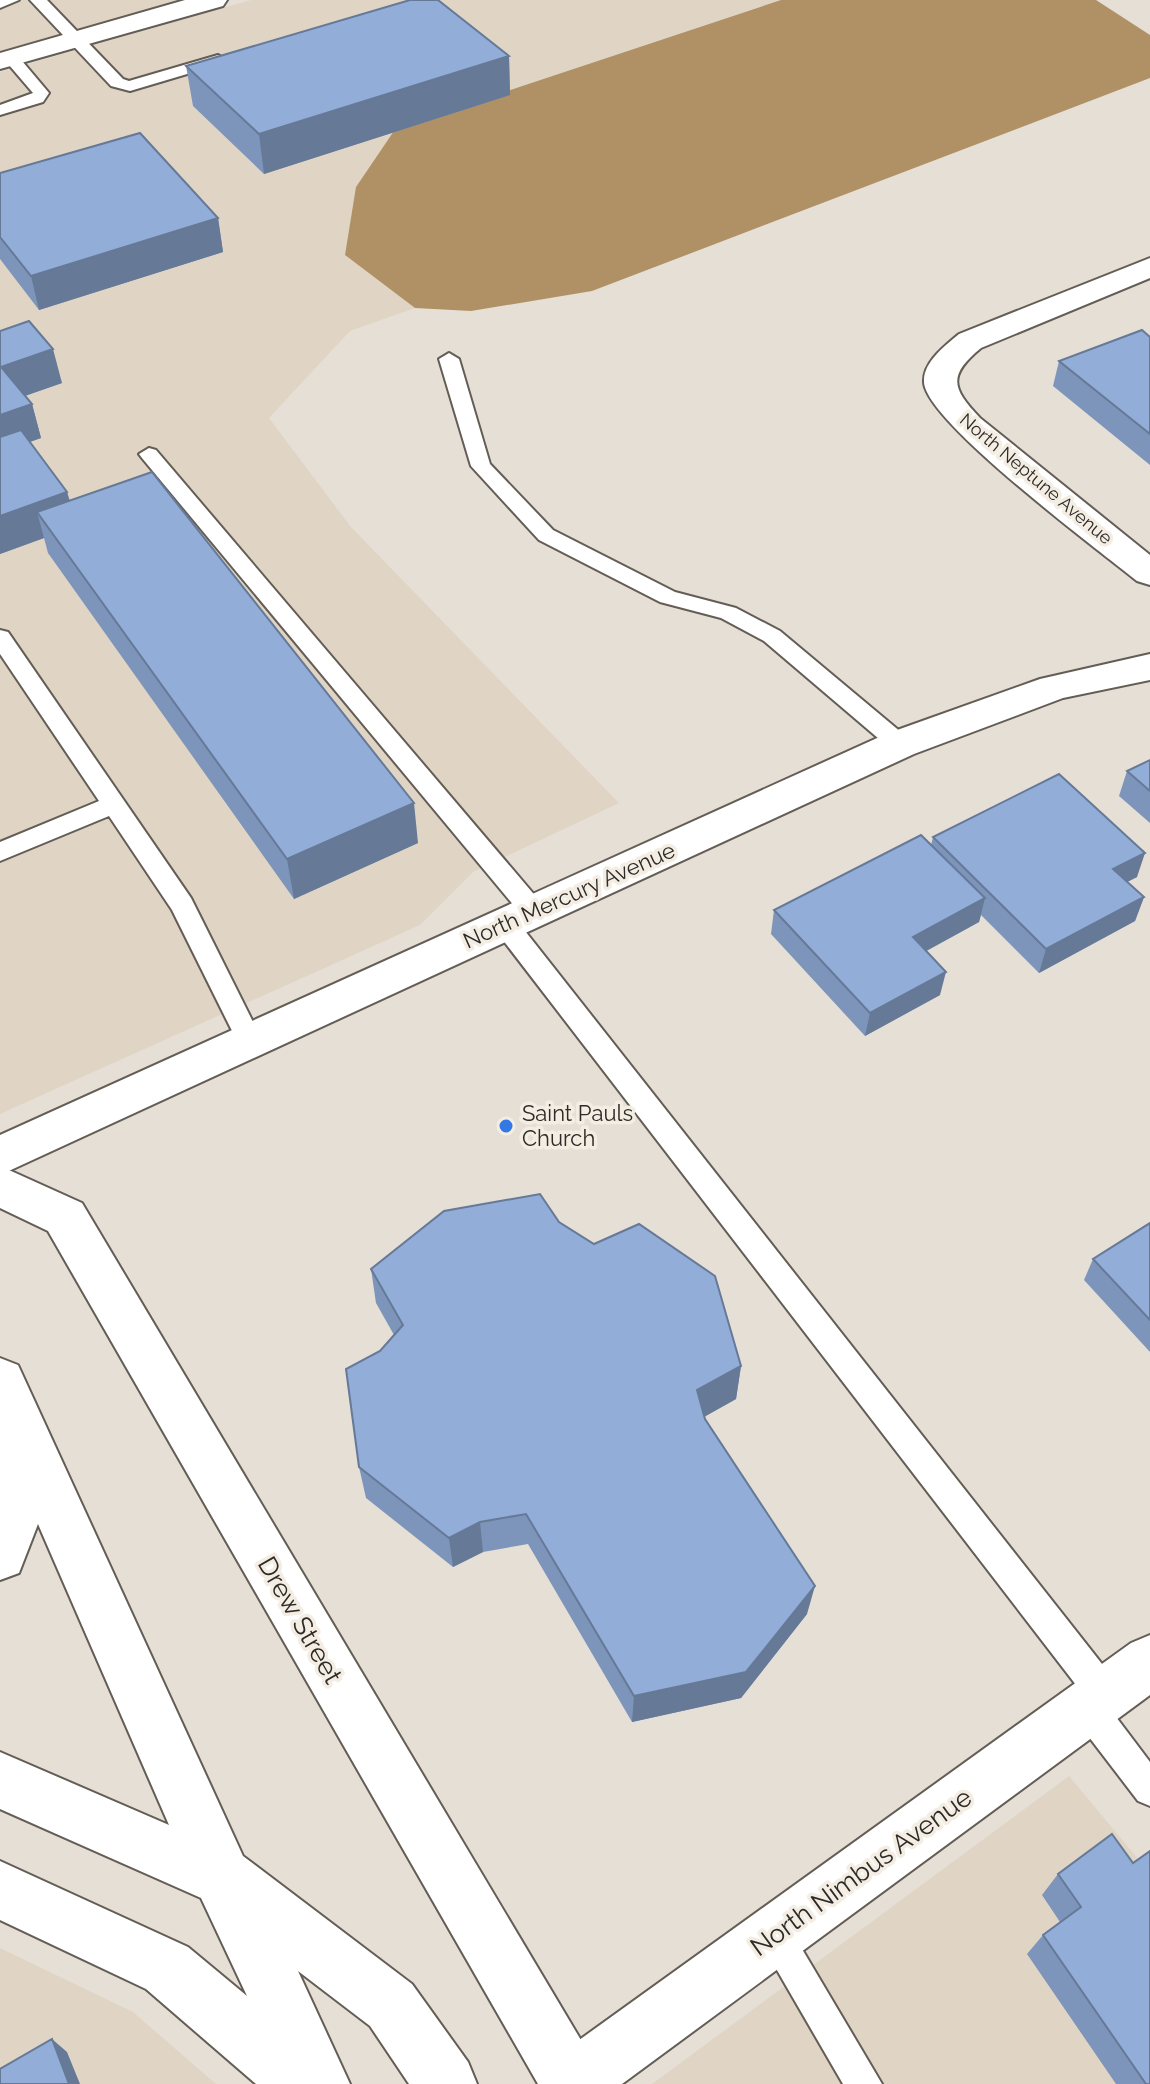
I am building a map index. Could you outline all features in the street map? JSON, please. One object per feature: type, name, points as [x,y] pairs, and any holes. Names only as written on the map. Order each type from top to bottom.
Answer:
[{"type":"street","points":[[6,59],[74,40],[174,5],[214,0]]},
{"type":"street","name":"North Neptune Avenue","points":[[1150,267],[970,341],[945,359],[939,383],[946,402],[968,425],[1150,573]]},
{"type":"street","name":"North Mercury Avenue","points":[[0,1156],[900,744],[1002,702],[1114,672],[1150,667]]},
{"type":"street","name":"Drew Street","points":[[0,1186],[65,1217],[572,2083]]},
{"type":"street","points":[[0,1381],[222,1877],[319,2084]]},
{"type":"street","points":[[0,1456],[13,1519],[0,1555]]},
{"type":"street","name":"North Nimbus Avenue","points":[[572,2083],[1150,1662]]},
{"type":"street","points":[[0,1780],[222,1877],[391,2005],[446,2084]]},
{"type":"street","points":[[0,1890],[167,1968],[303,2084]]},
{"type":"lane","points":[[0,3],[11,0]]},
{"type":"lane","points":[[38,0],[117,83],[130,86],[237,54]]},
{"type":"lane","points":[[0,110],[37,99],[41,93],[6,59]]},
{"type":"lane","points":[[449,359],[481,466],[546,535],[668,597],[728,613],[772,636],[900,744]]},
{"type":"lane","points":[[149,454],[520,918],[1096,1701],[1150,1789]]},
{"type":"lane","points":[[0,637],[182,905],[250,1042]]},
{"type":"lane","points":[[0,852],[113,805]]},
{"type":"lane","points":[[774,1934],[864,2084]]},
{"type":"shaded area","points":[[0,0],[182,0],[0,51]]},
{"type":"shaded area","points":[[251,0],[781,0],[396,128],[345,255],[415,308],[350,331],[269,418],[351,527],[619,803],[473,872],[420,925],[0,1114],[0,72]]},
{"type":"shaded area","points":[[781,0],[1096,0],[1150,35],[1150,78],[592,291],[471,311],[415,308],[345,255],[356,187],[396,128]]},
{"type":"shaded area","points":[[1069,1776],[1150,1873],[1150,2084],[652,2084]]},
{"type":"shaded area","points":[[0,1948],[133,2012],[216,2084],[0,2084]]},
{"type":"building","points":[[410,0],[438,0],[509,56],[259,134],[186,66]]},
{"type":"building","points":[[140,133],[218,218],[31,276],[0,237],[0,173]]},
{"type":"building","points":[[29,321],[53,349],[1,367],[32,404],[0,415],[0,331]]},
{"type":"building","points":[[1142,330],[1150,337],[1150,434],[1059,361]]},
{"type":"building","points":[[21,430],[67,492],[0,516],[0,437]]},
{"type":"building","points":[[152,472],[414,803],[287,859],[37,512]]},
{"type":"building","points":[[1150,760],[1150,791],[1127,771]]},
{"type":"building","points":[[1059,774],[1145,853],[1113,869],[1144,897],[1046,949],[933,837]]},
{"type":"building","points":[[921,835],[985,898],[913,937],[946,972],[870,1013],[774,910]]},
{"type":"building","points":[[540,1194],[559,1222],[594,1244],[639,1224],[715,1276],[741,1366],[697,1390],[705,1419],[815,1586],[746,1672],[634,1696],[526,1514],[480,1522],[449,1538],[359,1467],[346,1369],[380,1351],[403,1325],[371,1269],[444,1211]]},
{"type":"building","points":[[1150,1223],[1150,1320],[1093,1259]]},
{"type":"building","points":[[1112,1834],[1133,1863],[1150,1851],[1150,2084],[1146,2084],[1043,1935],[1081,1907],[1058,1874]]},
{"type":"building","points":[[52,2039],[69,2084],[0,2084],[0,2069]]},
{"type":"place","name":"Saint Pauls Church","points":[[506,1126]]}]
